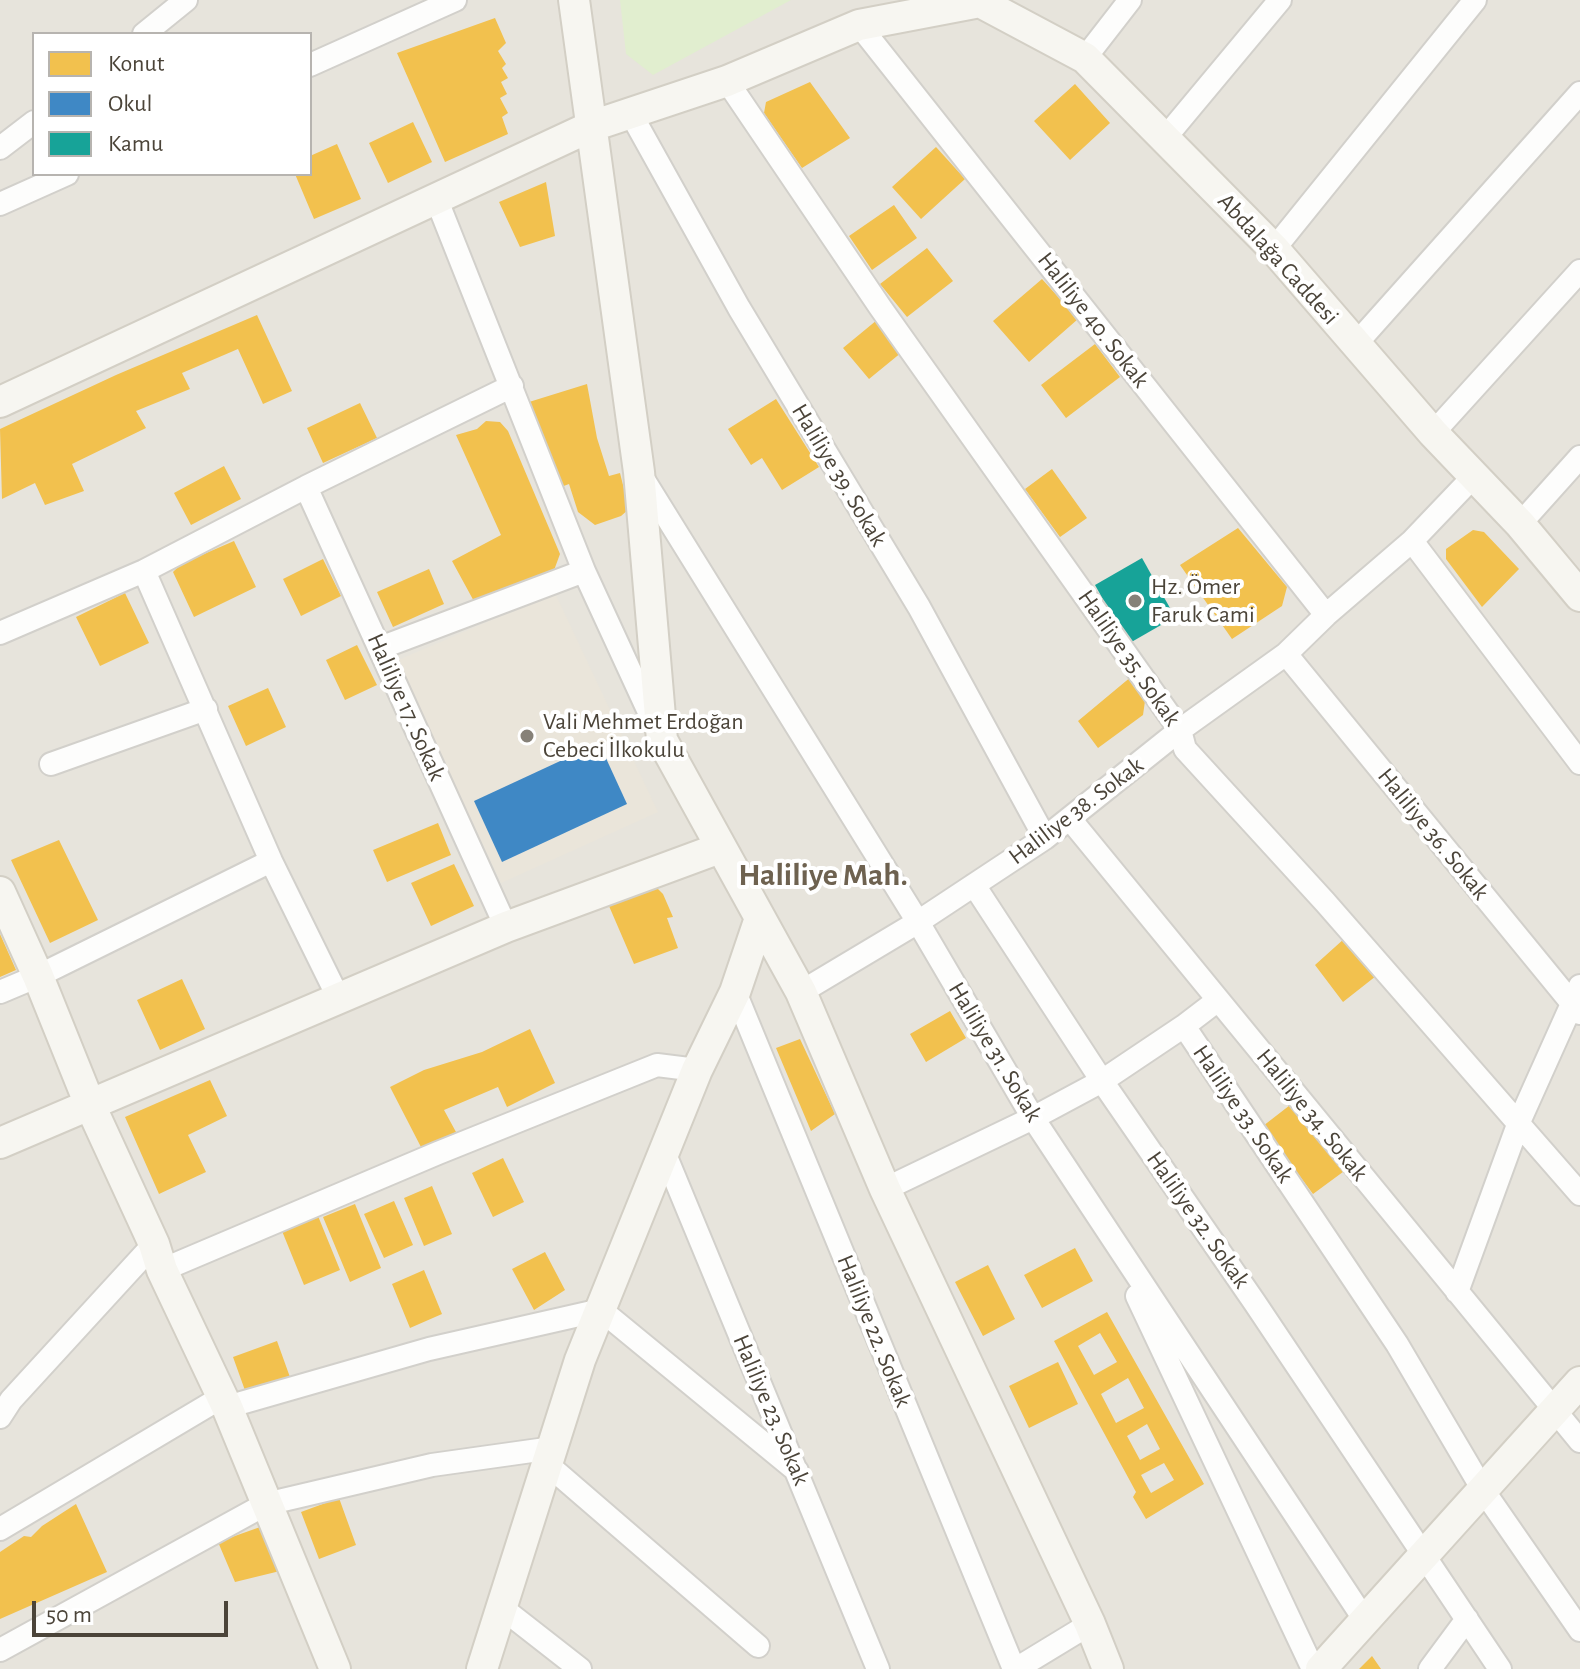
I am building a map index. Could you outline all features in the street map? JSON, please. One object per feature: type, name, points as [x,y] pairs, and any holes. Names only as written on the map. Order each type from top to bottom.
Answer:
[{"type":"street","points":[[146,32],[186,0]]},
{"type":"street","points":[[312,64],[455,0]]},
{"type":"street","points":[[574,0],[639,472],[662,740]]},
{"type":"street","points":[[1085,58],[1130,0]]},
{"type":"street","points":[[1165,138],[1280,0]]},
{"type":"street","points":[[1274,249],[1475,0]]},
{"type":"street","name":"Abdalağa Caddesi","points":[[0,402],[592,126],[727,81],[859,25],[979,1],[1085,58],[1274,249],[1355,345],[1520,524],[1580,596]]},
{"type":"street","name":"Haliliye 40. Sokak","points":[[859,25],[1326,615]]},
{"type":"street","name":"Haliliye 35. Sokak","points":[[727,81],[880,307],[1180,730],[1185,749],[1325,902],[1580,1194]]},
{"type":"street","points":[[1355,345],[1580,93]]},
{"type":"street","name":"Haliliye 39. Sokak","points":[[631,114],[739,308],[919,607],[1045,838]]},
{"type":"street","points":[[0,148],[32,124]]},
{"type":"street","points":[[0,204],[63,176]]},
{"type":"street","points":[[436,198],[584,571],[662,740],[759,921],[801,992],[885,1189],[1090,1624],[1108,1669]]},
{"type":"street","points":[[1433,433],[1580,271]]},
{"type":"street","points":[[0,633],[144,571],[512,386]]},
{"type":"street","points":[[1520,524],[1580,457]]},
{"type":"street","name":"Haliliye 31. Sokak","points":[[639,472],[918,922],[1033,1118],[1366,1622]]},
{"type":"street","name":"Haliliye 38. Sokak","points":[[801,992],[918,922],[1045,838],[1180,730],[1286,654],[1412,541],[1474,476]]},
{"type":"street","name":"Haliliye 17. Sokak","points":[[306,487],[506,927]]},
{"type":"street","points":[[1412,541],[1580,763]]},
{"type":"street","points":[[144,571],[271,861],[338,997]]},
{"type":"street","points":[[380,648],[584,571]]},
{"type":"street","name":"Haliliye 36. Sokak","points":[[1286,654],[1577,1001]]},
{"type":"street","points":[[51,764],[206,709]]},
{"type":"street","name":"Haliliye 34. Sokak","points":[[1070,819],[1580,1441]]},
{"type":"street","points":[[0,1143],[506,927],[720,848]]},
{"type":"street","points":[[0,992],[271,861]]},
{"type":"street","name":"Haliliye 32. Sokak","points":[[974,885],[1102,1081],[1500,1669]]},
{"type":"street","points":[[0,892],[90,1105],[224,1402],[335,1669]]},
{"type":"street","points":[[482,1669],[580,1360],[697,1070],[735,992],[759,921]]},
{"type":"street","name":"Haliliye 22. Sokak","points":[[735,992],[1015,1669]]},
{"type":"street","points":[[1184,1026],[1218,1000]]},
{"type":"street","points":[[1457,1292],[1519,1122],[1577,1001]]},
{"type":"street","name":"Haliliye 33. Sokak","points":[[885,1189],[1102,1081],[1184,1026],[1397,1344],[1483,1490],[1580,1630]]},
{"type":"street","points":[[4,1401],[158,1257],[438,1153],[657,1065],[697,1070]]},
{"type":"street","name":"Haliliye 23. Sokak","points":[[664,1152],[878,1669]]},
{"type":"street","points":[[1104,1226],[1313,1669]]},
{"type":"street","points":[[0,1529],[224,1402],[429,1349],[601,1310]]},
{"type":"street","points":[[601,1310],[797,1471]]},
{"type":"street","points":[[1321,1669],[1580,1382]]},
{"type":"street","points":[[0,1650],[266,1504],[432,1465],[550,1456],[758,1646]]},
{"type":"street","points":[[502,1608],[580,1669]]},
{"type":"street","points":[[1430,1669],[1467,1619]]},
{"type":"street","points":[[1015,1669],[1090,1624]]},
{"type":"shaded area","points":[[0,0],[1580,0],[1580,1669],[0,1669]]},
{"type":"shaded area","name":"Vali Mehmet Erdoğan Cebeci İlkokulu","points":[[555,593],[658,812],[501,883],[396,661]]},
{"type":"green space","points":[[620,0],[791,0],[653,75],[626,54]]},
{"type":"building: Konut","points":[[495,18],[506,43],[498,51],[506,64],[502,68],[508,78],[501,82],[507,94],[500,98],[508,113],[502,117],[508,134],[445,162],[397,53]]},
{"type":"building: Konut","points":[[810,82],[850,138],[802,168],[764,113],[766,102]]},
{"type":"building: Konut","points":[[1075,84],[1110,123],[1070,160],[1034,121]]},
{"type":"building: Konut","points":[[413,122],[432,162],[388,183],[369,143]]},
{"type":"building: Konut","points":[[337,144],[361,199],[314,219],[296,176],[312,176],[312,155]]},
{"type":"building: Konut","points":[[936,147],[965,179],[921,219],[892,187]]},
{"type":"building: Konut","points":[[546,182],[555,236],[520,247],[499,202]]},
{"type":"building: Konut","points":[[894,205],[917,238],[872,270],[849,236]]},
{"type":"building: Konut","points":[[927,248],[953,281],[907,317],[880,284]]},
{"type":"building: Konut","points":[[1042,279],[1078,319],[1029,362],[993,321]]},
{"type":"building: Konut","points":[[257,315],[292,391],[263,404],[238,349],[182,373],[190,389],[136,411],[146,428],[72,464],[84,491],[45,505],[35,483],[2,499],[0,429]]},
{"type":"building: Konut","points":[[877,320],[902,352],[869,379],[843,348]]},
{"type":"building: Konut","points":[[1095,344],[1120,377],[1066,418],[1041,385]]},
{"type":"building: Konut","points":[[587,384],[597,438],[609,476],[620,473],[629,509],[621,516],[595,525],[578,512],[569,484],[561,487],[529,402]]},
{"type":"building: Konut","points":[[776,399],[819,467],[782,490],[762,458],[751,465],[728,429]]},
{"type":"building: Konut","points":[[360,403],[377,438],[323,463],[307,428]]},
{"type":"building: Konut","points":[[486,421],[500,422],[508,431],[560,554],[553,573],[476,605],[452,561],[501,535],[456,435],[477,429]]},
{"type":"building: Konut","points":[[224,466],[241,499],[191,525],[174,493]]},
{"type":"building: Konut","points":[[1052,469],[1087,518],[1060,537],[1025,489]]},
{"type":"building: Konut","points":[[1238,528],[1287,587],[1282,606],[1232,639],[1180,565]]},
{"type":"building: Konut","points":[[1473,530],[1484,532],[1519,569],[1482,607],[1446,559],[1446,549]]},
{"type":"building: Konut","points":[[234,541],[256,587],[194,617],[173,572],[181,564]]},
{"type":"building: Konut","points":[[323,559],[341,596],[301,616],[283,579]]},
{"type":"building: Konut","points":[[429,569],[444,604],[393,627],[377,592]]},
{"type":"building: Konut","points":[[125,593],[149,643],[100,666],[76,617]]},
{"type":"building: Konut","points":[[357,645],[377,685],[345,700],[326,660]]},
{"type":"building: Konut","points":[[1132,676],[1146,694],[1143,715],[1098,748],[1078,721]]},
{"type":"building: Konut","points":[[268,688],[286,727],[246,746],[228,706]]},
{"type":"building: Konut","points":[[438,823],[451,855],[387,882],[373,850]]},
{"type":"building: Konut","points":[[59,840],[98,920],[50,943],[11,860]]},
{"type":"building: Konut","points":[[454,864],[474,906],[431,926],[411,883]]},
{"type":"building: Konut","points":[[655,886],[663,894],[673,917],[667,918],[678,948],[634,964],[609,906]]},
{"type":"building: Konut","points":[[0,934],[16,970],[0,977]]},
{"type":"building: Konut","points":[[1345,938],[1376,976],[1343,1002],[1315,965]]},
{"type":"building: Konut","points":[[182,979],[205,1029],[160,1050],[137,1000]]},
{"type":"building: Konut","points":[[950,1011],[966,1038],[926,1062],[910,1034]]},
{"type":"building: Konut","points":[[530,1029],[555,1083],[507,1107],[498,1087],[444,1110],[456,1132],[422,1149],[390,1087],[424,1070],[482,1052]]},
{"type":"building: Konut","points":[[800,1039],[835,1114],[811,1131],[776,1048]]},
{"type":"building: Konut","points":[[210,1080],[227,1116],[188,1135],[206,1172],[159,1194],[125,1117]]},
{"type":"building: Konut","points":[[1294,1102],[1347,1169],[1313,1194],[1263,1126]]},
{"type":"building: Konut","points":[[503,1158],[524,1202],[493,1217],[472,1173]]},
{"type":"building: Konut","points":[[432,1186],[452,1234],[424,1246],[404,1198]]},
{"type":"building: Konut","points":[[394,1201],[413,1245],[384,1258],[364,1214]]},
{"type":"building: Konut","points":[[355,1204],[381,1268],[350,1282],[323,1217]]},
{"type":"building: Konut","points":[[318,1216],[340,1270],[304,1285],[282,1231]]},
{"type":"building: Konut","points":[[1075,1248],[1093,1281],[1042,1308],[1024,1275]]},
{"type":"building: Konut","points":[[545,1252],[565,1290],[534,1310],[512,1269]]},
{"type":"building: Konut","points":[[988,1265],[1015,1319],[983,1336],[955,1282]]},
{"type":"building: Konut","points":[[424,1270],[442,1314],[410,1328],[392,1284]]},
{"type":"building: Konut","points":[[1107,1312],[1204,1484],[1146,1519],[1133,1497],[1136,1492],[1054,1341]],"holes":[[[1100,1333],[1117,1362],[1094,1375],[1078,1346]],[[1128,1378],[1144,1408],[1116,1423],[1101,1394]],[[1147,1424],[1160,1449],[1140,1460],[1127,1436]],[[1164,1463],[1174,1480],[1151,1493],[1141,1475]]]},
{"type":"building: Konut","points":[[277,1341],[291,1380],[247,1396],[233,1357]]},
{"type":"building: Konut","points":[[1058,1362],[1078,1404],[1029,1428],[1009,1386]]},
{"type":"building: Konut","points":[[339,1498],[356,1545],[319,1559],[301,1512]]},
{"type":"building: Konut","points":[[76,1504],[107,1572],[0,1619],[0,1552],[24,1536],[31,1537]]},
{"type":"building: Konut","points":[[263,1526],[280,1571],[235,1582],[218,1542]]},
{"type":"building: Konut","points":[[1372,1656],[1381,1669],[1359,1669]]},
{"type":"building: Okul","points":[[599,743],[627,804],[502,862],[474,801]]},
{"type":"building: Kamu","name":"Hz. Ömer Faruk Cami","points":[[1142,558],[1175,617],[1128,644],[1095,585]]},
{"type":"place","name":"Hz. Ömer Faruk Cami","points":[[1135,601]]},
{"type":"place","name":"Vali Mehmet Erdoğan Cebeci İlkokulu","points":[[527,736]]},
{"type":"district","name":"Haliliye Mah.","points":[[823,875]]}]
